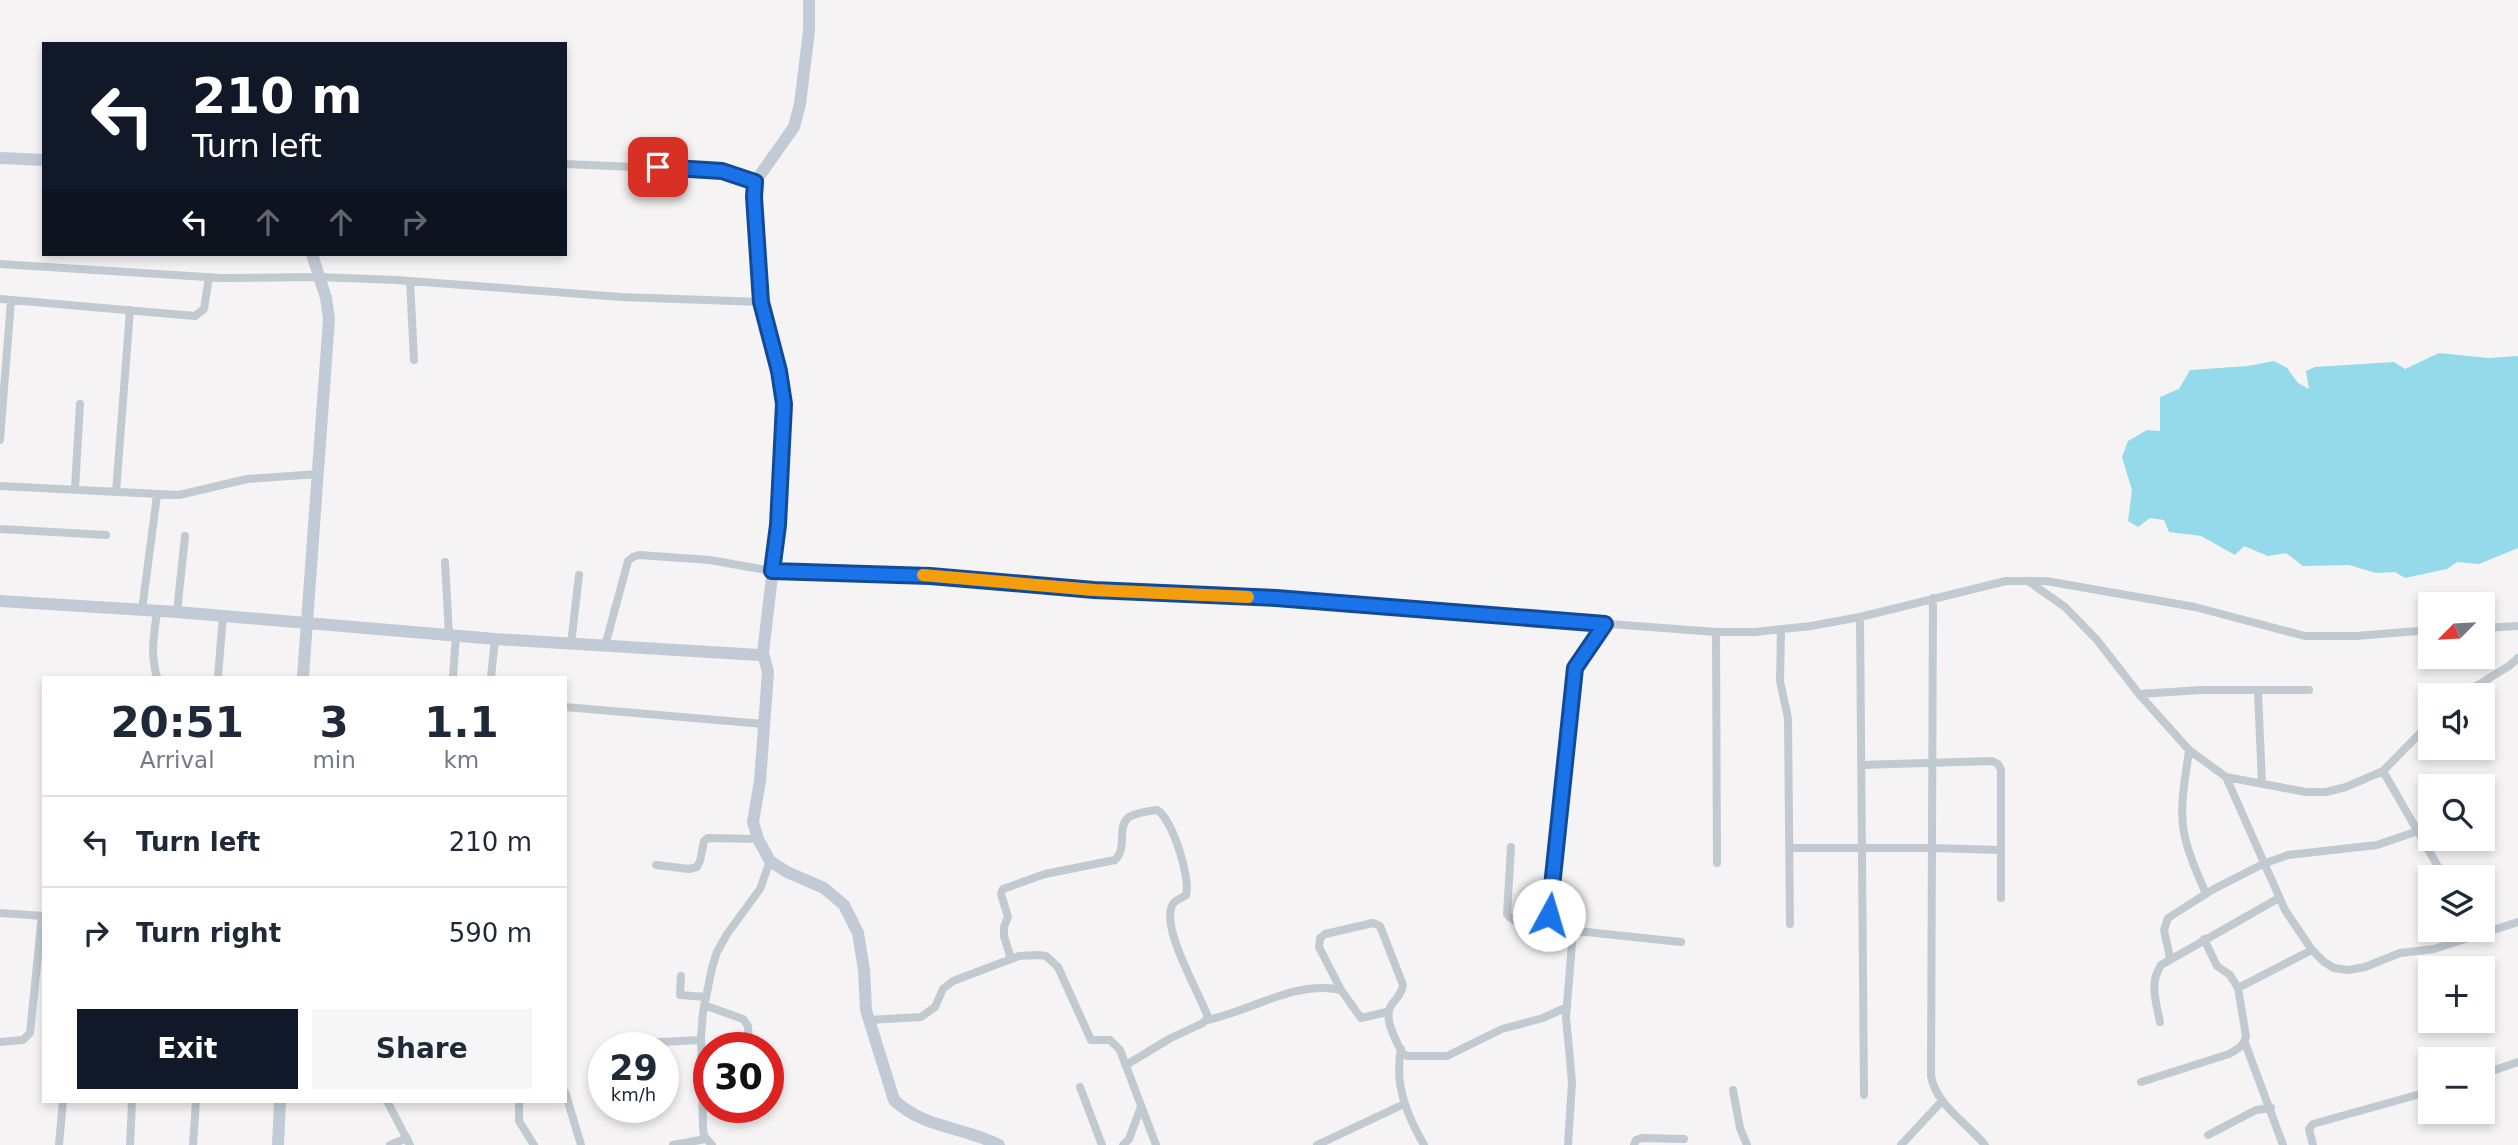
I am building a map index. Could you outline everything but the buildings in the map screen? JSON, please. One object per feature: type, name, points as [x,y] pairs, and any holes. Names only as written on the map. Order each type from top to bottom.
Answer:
[{"type":"street","points":[[809,0],[800,104],[794,127],[755,182],[761,302],[779,371],[784,404],[778,525],[763,653],[768,672],[765,724],[753,822],[758,839],[770,861],[787,872],[824,888],[844,905],[858,933],[869,1020],[894,1100],[921,1120],[999,1145]]},
{"type":"street","points":[[0,158],[42,160]]},
{"type":"street","points":[[567,164],[722,171],[755,182]]},
{"type":"street","points":[[303,676],[329,319],[313,256]]},
{"type":"street","points":[[0,264],[209,277],[319,277],[410,281],[621,297],[761,302]]},
{"type":"street","points":[[0,299],[198,315],[204,309],[209,277]]},
{"type":"street","points":[[410,281],[414,360]]},
{"type":"street","points":[[0,440],[11,300]]},
{"type":"street","points":[[116,492],[130,310]]},
{"type":"street","points":[[75,489],[80,404]]},
{"type":"street","points":[[0,486],[179,495],[258,478],[319,474]]},
{"type":"street","points":[[142,610],[157,495]]},
{"type":"street","points":[[0,529],[106,535]]},
{"type":"street","points":[[177,612],[185,536]]},
{"type":"street","points":[[605,646],[628,561],[633,557],[710,560],[772,571],[930,576],[1094,590],[1276,598],[1716,632],[1781,630],[1860,617],[2006,581],[2046,581],[2195,607],[2305,636],[2356,636],[2418,631]]},
{"type":"street","points":[[444,562],[453,635],[453,676]]},
{"type":"street","points":[[571,644],[579,575]]},
{"type":"street","points":[[2027,581],[2065,607],[2097,640],[2139,694],[2189,750],[2226,777],[2306,792],[2326,792],[2383,771],[2418,735]]},
{"type":"street","points":[[1933,598],[1931,1076],[1942,1101],[1985,1145]]},
{"type":"street","points":[[0,601],[177,612],[495,639],[763,653]]},
{"type":"street","points":[[156,611],[152,650],[157,676]]},
{"type":"street","points":[[218,676],[223,616]]},
{"type":"street","points":[[1860,617],[1864,1095]]},
{"type":"street","points":[[1551,925],[1549,915],[1575,668],[1605,624]]},
{"type":"street","points":[[2496,627],[2518,626]]},
{"type":"street","points":[[1781,630],[1780,681],[1788,719],[1790,924]]},
{"type":"street","points":[[1716,632],[1717,863]]},
{"type":"street","points":[[491,676],[495,639]]},
{"type":"street","points":[[2481,683],[2518,658]]},
{"type":"street","points":[[2139,694],[2309,690]]},
{"type":"street","points":[[2258,692],[2262,784]]},
{"type":"street","points":[[567,707],[765,724]]},
{"type":"street","points":[[2189,750],[2182,800],[2183,826],[2206,894]]},
{"type":"street","points":[[1861,765],[1992,761],[1998,764],[2001,770],[2001,898]]},
{"type":"street","points":[[2170,958],[2164,930],[2168,918],[2263,864],[2310,851],[2377,845],[2418,831],[2383,771]]},
{"type":"street","points":[[2226,777],[2279,898],[2312,950],[2324,962],[2334,968],[2348,970],[2365,967],[2400,953],[2434,949],[2449,942]]},
{"type":"street","points":[[1011,959],[1004,936],[1008,917],[1001,894],[1003,889],[1045,874],[1115,860],[1123,848],[1123,825],[1126,820],[1131,816],[1160,810],[1166,817],[1175,839],[1188,887],[1186,895],[1174,902],[1171,908],[1174,939],[1207,1014],[1207,1020]]},
{"type":"street","points":[[656,865],[689,869],[697,867],[704,841],[708,838],[758,839]]},
{"type":"street","points":[[1511,847],[1507,914],[1511,920],[1573,931],[1681,942]]},
{"type":"street","points":[[1789,848],[2000,850]]},
{"type":"street","points":[[702,1032],[705,1001],[717,953],[727,934],[755,898],[770,861]]},
{"type":"street","points":[[2160,1022],[2154,980],[2161,965],[2279,898]]},
{"type":"street","points":[[0,913],[42,916]]},
{"type":"street","points":[[2495,927],[2518,922]]},
{"type":"street","points":[[1377,924],[1404,988],[1387,1012],[1361,1018],[1341,990],[1319,947],[1320,938],[1325,934],[1377,924]]},
{"type":"street","points":[[0,1042],[23,1040],[30,1033],[42,925]]},
{"type":"street","points":[[1568,1145],[1572,1082],[1566,1029],[1573,931]]},
{"type":"street","points":[[2204,939],[2217,966],[2230,975],[2238,988],[2245,1043],[2283,1145]]},
{"type":"street","points":[[2238,988],[2312,950]]},
{"type":"street","points":[[869,1020],[922,1017],[935,1007],[947,984],[1011,959],[1032,954],[1046,956],[1058,967],[1089,1037],[1095,1042],[1110,1040],[1120,1050],[1156,1145]]},
{"type":"street","points":[[681,976],[680,995],[705,1001],[743,1019],[748,1032]]},
{"type":"street","points":[[1125,1065],[1207,1020],[1301,990],[1341,990]]},
{"type":"street","points":[[1387,1012],[1401,1049],[1413,1058],[1447,1056],[1510,1026],[1543,1018],[1567,1007]]},
{"type":"street","points":[[2141,1082],[2229,1054],[2245,1043]]},
{"type":"street","points":[[1401,1049],[1398,1073],[1404,1104],[1424,1145]]},
{"type":"street","points":[[2495,1070],[2518,1062]]},
{"type":"street","points":[[1080,1087],[1102,1145]]},
{"type":"street","points":[[1732,1090],[1740,1128],[1747,1145]]},
{"type":"street","points":[[2313,1145],[2309,1129],[2317,1123],[2418,1095]]},
{"type":"street","points":[[567,1099],[581,1145]]},
{"type":"street","points":[[1901,1145],[1942,1101]]},
{"type":"street","points":[[59,1145],[63,1103]]},
{"type":"street","points":[[130,1145],[132,1103]]},
{"type":"street","points":[[193,1145],[196,1103]]},
{"type":"street","points":[[278,1145],[280,1103]]},
{"type":"street","points":[[388,1103],[409,1142],[390,1145]]},
{"type":"street","points":[[519,1103],[519,1121],[534,1145]]},
{"type":"street","points":[[1317,1145],[1404,1104]]},
{"type":"street","points":[[1123,1145],[1129,1139],[1141,1107]]},
{"type":"street","points":[[2208,1135],[2256,1110],[2271,1108]]},
{"type":"street","points":[[675,1145],[709,1142],[702,1123]]},
{"type":"street","points":[[1634,1145],[1636,1140],[1642,1138],[1684,1139]]},
{"type":"water","points":[[2439,353],[2489,358],[2518,356],[2518,548],[2479,564],[2457,562],[2447,569],[2405,578],[2395,572],[2376,573],[2349,565],[2303,566],[2286,553],[2268,556],[2244,546],[2235,555],[2201,536],[2169,532],[2164,520],[2150,518],[2138,527],[2128,521],[2132,490],[2122,457],[2128,441],[2147,430],[2160,431],[2160,397],[2179,389],[2190,370],[2248,366],[2274,361],[2287,368],[2298,383],[2309,389],[2306,371],[2315,367],[2394,362],[2405,369]]},
{"type":"slow traffic","points":[[923,575],[1094,590],[1248,597]]},
{"type":"route","points":[[658,167],[722,171],[755,182],[761,302],[779,371],[784,404],[778,525],[772,571],[930,576],[1094,590],[1276,598],[1605,624],[1575,668],[1549,915]]}]
